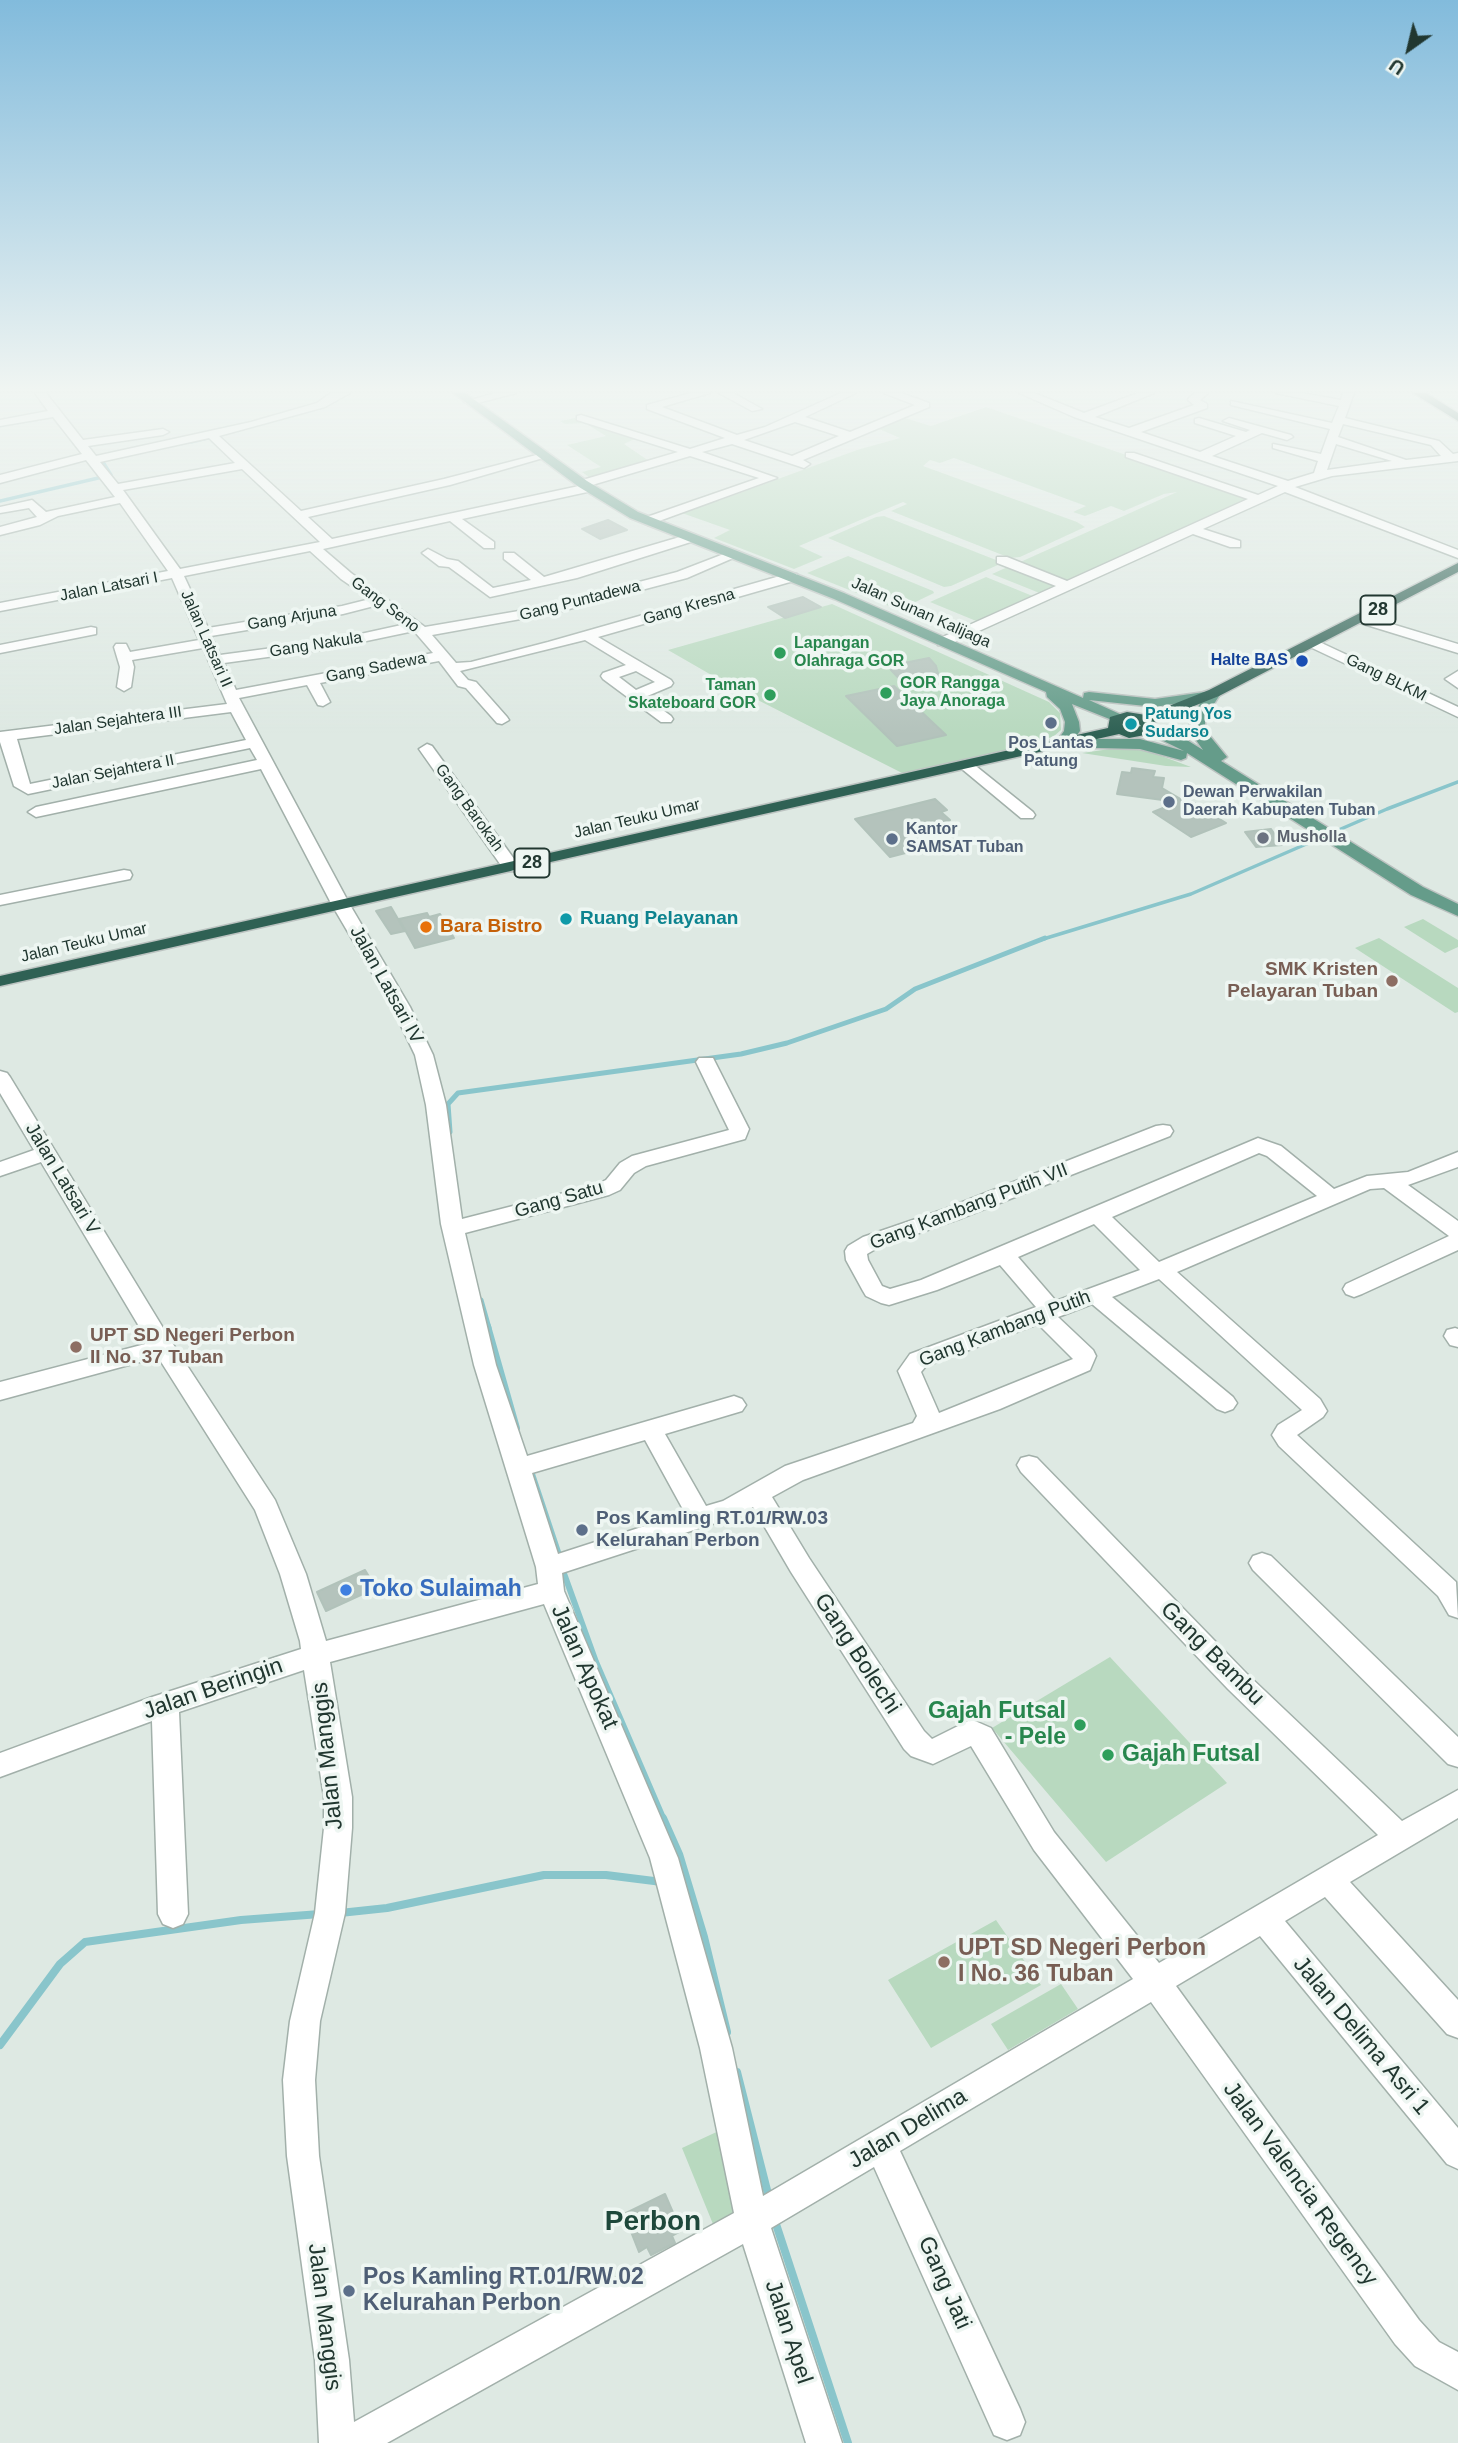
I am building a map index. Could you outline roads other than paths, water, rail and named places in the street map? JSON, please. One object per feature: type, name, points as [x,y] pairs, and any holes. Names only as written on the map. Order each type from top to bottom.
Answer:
[{"type":"highway","name":"28","points":[[1118,724],[1135,733],[1362,619],[1458,567]]},
{"type":"highway","name":"Jalan Teuku Umar","points":[[0,981],[1063,744],[1118,724]]},
{"type":"main road","name":"Jalan Sunan Kalijaga","points":[[623,507],[648,521],[792,577],[1036,682],[1118,724]]},
{"type":"main road","points":[[1036,682],[1096,698],[1128,702],[1155,703],[1214,693]]},
{"type":"main road","points":[[1036,682],[1067,707],[1073,727],[1063,744]]},
{"type":"main road","points":[[1214,693],[1198,718],[1197,730],[1233,776]]},
{"type":"main road","points":[[1147,725],[1177,740],[1417,891],[1458,911]]},
{"type":"main road","points":[[1063,744],[1108,742],[1151,746],[1233,776]]},
{"type":"main road","points":[[1417,891],[1458,924]]},
{"type":"street","points":[[35,507],[45,518]]},
{"type":"street","points":[[0,530],[45,518],[68,507]]},
{"type":"street","name":"Jalan Latsari II","points":[[129,507],[177,574],[233,701],[341,905]]},
{"type":"street","points":[[289,507],[329,543]]},
{"type":"street","points":[[299,515],[335,507]]},
{"type":"street","name":"Jalan Latsari I","points":[[0,607],[313,547],[495,507]]},
{"type":"street","points":[[648,521],[688,507]]},
{"type":"street","points":[[943,642],[1240,507]]},
{"type":"street","points":[[1337,507],[1458,554]]},
{"type":"street","points":[[452,517],[489,545]]},
{"type":"street","points":[[1192,529],[1235,544]]},
{"type":"street","points":[[428,553],[444,563],[453,564],[486,593],[542,582],[690,538]]},
{"type":"street","name":"Gang Seno","points":[[313,547],[346,576],[420,629],[452,667],[453,672],[463,683],[470,685],[502,720]]},
{"type":"street","name":"Gang Puntadewa","points":[[420,629],[553,609],[682,575],[734,555]]},
{"type":"street","points":[[509,556],[542,582]]},
{"type":"street","points":[[1002,560],[1066,586]]},
{"type":"street","name":"Gang Kresna","points":[[452,667],[466,667],[587,636],[792,577]]},
{"type":"street","points":[[527,585],[553,609]]},
{"type":"street","name":"Gang Arjuna","points":[[124,687],[127,670],[123,652],[335,612],[381,600]]},
{"type":"street","points":[[1362,619],[1458,649]]},
{"type":"street","name":"Gang Nakula","points":[[214,660],[420,629]]},
{"type":"street","points":[[0,649],[91,631]]},
{"type":"street","points":[[587,636],[666,684],[636,695]]},
{"type":"street","name":"Gang BLKM","points":[[1313,643],[1454,708]]},
{"type":"street","name":"Gang Sadewa","points":[[233,701],[311,680],[441,656]]},
{"type":"street","points":[[637,666],[608,675],[666,719]]},
{"type":"street","points":[[1458,675],[1451,679],[1458,684]]},
{"type":"street","name":"Gang Sadewa","points":[[311,680],[323,702]]},
{"type":"street","name":"Jalan Sejahtera III","points":[[4,737],[233,701]]},
{"type":"street","name":"Jalan Sejahtera II","points":[[4,737],[6,755],[22,787],[35,787],[255,743]]},
{"type":"street","name":"Gang Barokah","points":[[427,748],[512,867]]},
{"type":"street","points":[[35,787],[39,811],[266,763]]},
{"type":"street","points":[[967,766],[1027,815]]},
{"type":"street","points":[[0,900],[124,875]]},
{"type":"street","name":"Jalan Latsari IV","points":[[341,905],[401,1007],[429,1066]]},
{"type":"street","name":"Gang Satu","points":[[462,1227],[602,1190],[613,1185],[635,1163],[736,1136],[740,1131],[706,1062]]},
{"type":"street","name":"Jalan Apokat","points":[[429,1066],[462,1227],[485,1365],[528,1465],[556,1572],[664,1858],[716,2048],[767,2212]]},
{"type":"street","name":"Jalan Latsari V","points":[[0,1077],[123,1281]]},
{"type":"street","name":"Gang Kambang Putih VII","points":[[1004,1255],[938,1282],[889,1297],[874,1291],[856,1255],[859,1248],[871,1242],[952,1214],[1163,1131]]},
{"type":"street","points":[[556,1572],[731,1508],[808,1467],[992,1403],[1083,1364],[1083,1352],[1046,1312],[1004,1255],[1258,1145],[1273,1151],[1332,1198]]},
{"type":"street","points":[[0,1169],[46,1153]]},
{"type":"street","name":"Gang Kambang Putih","points":[[919,1430],[929,1417],[911,1378],[909,1371],[913,1364],[1159,1271],[1367,1183],[1411,1178],[1458,1159]]},
{"type":"street","points":[[1386,1179],[1458,1232]]},
{"type":"street","points":[[1097,1215],[1308,1401],[1315,1411],[1309,1418],[1286,1431],[1284,1435],[1287,1440],[1447,1589],[1458,1607]]},
{"type":"street","points":[[1354,1289],[1458,1241]]},
{"type":"street","name":"Jalan Manggis","points":[[123,1281],[265,1507],[293,1574],[316,1655],[338,1797],[336,1875],[326,1937],[305,2021],[299,2080],[303,2156],[332,2360],[337,2443]]},
{"type":"street","points":[[1096,1295],[1225,1403]]},
{"type":"street","points":[[0,1391],[163,1346]]},
{"type":"street","points":[[528,1465],[734,1405]]},
{"type":"street","points":[[650,1428],[700,1518]]},
{"type":"street","name":"Gang Bambu","points":[[1028,1465],[1237,1681],[1400,1838]]},
{"type":"street","name":"Gang Bolechi","points":[[758,1494],[829,1611],[914,1740],[933,1752],[968,1733],[981,1737],[1044,1841],[1155,1982]]},
{"type":"street","points":[[1262,1563],[1458,1755]]},
{"type":"street","name":"Jalan Beringin","points":[[0,1765],[165,1705],[556,1572]]},
{"type":"street","points":[[165,1705],[173,1914]]},
{"type":"street","name":"Jalan Delima","points":[[352,2443],[767,2212],[1458,1803]]},
{"type":"street","points":[[1329,1880],[1458,2024]]},
{"type":"street","name":"Jalan Delima Asri 1","points":[[1264,1919],[1458,2153]]},
{"type":"street","name":"Jalan Valencia Regency","points":[[1155,1982],[1407,2332],[1427,2354],[1458,2372]]},
{"type":"street","name":"Gang Jati","points":[[881,2145],[1007,2422]]},
{"type":"street","name":"Jalan Apel","points":[[767,2212],[824,2443]]},
{"type":"waterway","points":[[1040,940],[1191,894],[1387,809],[1458,782]]},
{"type":"waterway","points":[[450,1132],[448,1104],[458,1093],[741,1054],[787,1043],[886,1009],[915,989],[1045,938]]},
{"type":"waterway","points":[[481,1300],[489,1328]]},
{"type":"waterway","points":[[488,1326],[517,1428]]},
{"type":"waterway","points":[[530,1468],[560,1558]]},
{"type":"waterway","points":[[562,1568],[596,1662],[664,1820]]},
{"type":"waterway","points":[[663,1818],[679,1854],[704,1937],[727,2032]]},
{"type":"waterway","points":[[340,1913],[387,1908],[544,1875],[606,1875],[662,1882]]},
{"type":"waterway","points":[[0,2045],[60,1964],[85,1942],[241,1920],[320,1914]]},
{"type":"waterway","points":[[737,2072],[769,2198]]},
{"type":"waterway","points":[[774,2218],[848,2443]]},
{"type":"place","name":"Lapangan Olahraga GOR","points":[[780,653]]},
{"type":"place","name":"Halte BAS","points":[[1302,661]]},
{"type":"place","name":"GOR Rangga Jaya Anoraga","points":[[886,693]]},
{"type":"place","name":"Taman Skateboard GOR","points":[[770,695]]},
{"type":"place","name":"Pos Lantas Patung","points":[[1051,723]]},
{"type":"place","name":"Patung Yos Sudarso","points":[[1131,724]]},
{"type":"place","name":"Dewan Perwakilan Daerah Kabupaten Tuban","points":[[1169,802]]},
{"type":"place","name":"Musholla","points":[[1263,838]]},
{"type":"place","name":"Kantor SAMSAT Tuban","points":[[892,839]]},
{"type":"place","name":"Ruang Pelayanan","points":[[566,919]]},
{"type":"place","name":"Bara Bistro","points":[[426,927]]},
{"type":"place","name":"SMK Kristen Pelayaran Tuban","points":[[1392,981]]},
{"type":"place","name":"UPT SD Negeri Perbon II No. 37 Tuban","points":[[76,1347]]},
{"type":"place","name":"Pos Kamling RT.01/RW.03 Kelurahan Perbon","points":[[582,1530]]},
{"type":"place","name":"Toko Sulaimah","points":[[346,1590]]},
{"type":"place","name":"Gajah Futsal - Pele","points":[[1080,1725]]},
{"type":"place","name":"Gajah Futsal","points":[[1108,1755]]},
{"type":"place","name":"UPT SD Negeri Perbon I No. 36 Tuban","points":[[944,1962]]},
{"type":"place","name":"Pos Kamling RT.01/RW.02 Kelurahan Perbon","points":[[349,2291]]},
{"type":"district","name":"Perbon","points":[[653,2222]]}]
